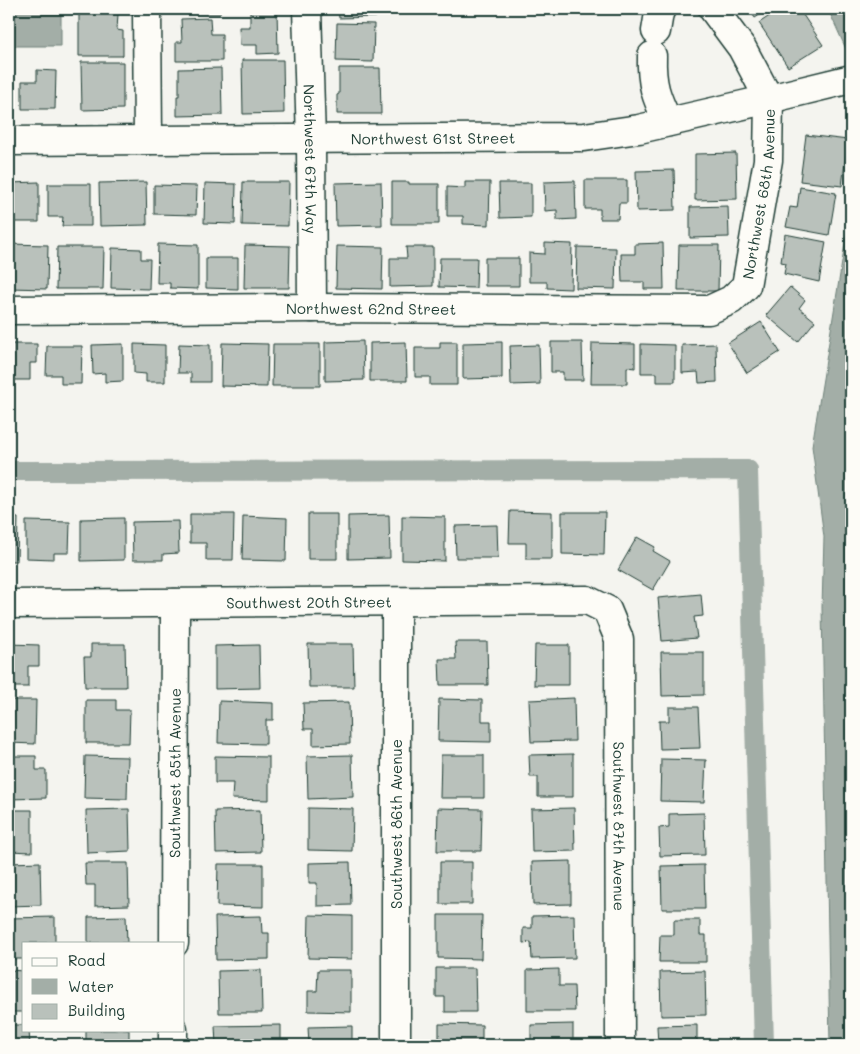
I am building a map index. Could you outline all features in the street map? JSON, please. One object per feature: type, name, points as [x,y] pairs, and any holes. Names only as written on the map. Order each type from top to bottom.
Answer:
[{"type":"street","points":[[147,9],[148,140]]},
{"type":"street","name":"Northwest 67th Way","points":[[307,9],[312,308]]},
{"type":"street","name":"Northwest 68th Avenue","points":[[713,9],[742,48],[769,99],[768,160],[746,286],[731,300]]},
{"type":"street","points":[[656,32],[651,72],[654,91],[668,122]]},
{"type":"street","name":"Northwest 61st Street","points":[[9,142],[584,137],[639,129],[851,79]]},
{"type":"street","name":"Northwest 62nd Street","points":[[9,310],[312,308],[710,310],[731,300]]},
{"type":"street","name":"Southwest 20th Street","points":[[9,604],[588,600],[607,610]]},
{"type":"street","name":"Southwest 86th Avenue","points":[[396,602],[396,1045]]},
{"type":"street","name":"Southwest 85th Avenue","points":[[174,603],[174,942]]},
{"type":"street","name":"Southwest 87th Avenue","points":[[607,610],[619,639],[620,1045]]},
{"type":"street","points":[[173,1045],[174,1032]]},
{"type":"water","points":[[9,9],[61,9],[61,46],[9,46]]},
{"type":"water","points":[[828,9],[851,9],[851,60]]},
{"type":"water","points":[[851,207],[851,1045],[830,1045],[822,607],[824,537],[812,446]]},
{"type":"building","points":[[176,9],[220,9],[220,13],[176,13]]},
{"type":"building","points":[[338,9],[376,9],[376,17],[339,18]]},
{"type":"building","points":[[749,9],[769,9],[755,18]]},
{"type":"building","points":[[780,9],[799,9],[823,45],[788,67],[759,23]]},
{"type":"building","points":[[250,10],[277,10],[278,53],[257,54],[257,45],[240,45],[239,27],[250,27]]},
{"type":"building","points":[[79,13],[118,14],[117,30],[123,31],[123,56],[79,56]]},
{"type":"building","points":[[210,18],[211,34],[222,34],[222,61],[176,61],[176,42],[182,42],[181,19]]},
{"type":"building","points":[[337,23],[374,24],[373,62],[336,61]]},
{"type":"building","points":[[242,60],[283,60],[284,113],[243,114]]},
{"type":"building","points":[[81,62],[123,62],[123,109],[82,110]]},
{"type":"building","points":[[221,68],[222,115],[177,116],[179,69]]},
{"type":"building","points":[[339,68],[380,68],[381,114],[337,114]]},
{"type":"building","points":[[37,70],[56,71],[55,109],[22,109],[22,81],[37,81]]},
{"type":"building","points":[[9,72],[11,72],[11,108],[9,108]]},
{"type":"building","points":[[806,135],[848,140],[842,186],[800,181]]},
{"type":"building","points":[[736,153],[737,199],[695,200],[695,154]]},
{"type":"building","points":[[674,170],[675,210],[637,211],[636,171]]},
{"type":"building","points":[[585,180],[627,180],[627,203],[619,203],[618,219],[600,219],[600,209],[585,209]]},
{"type":"building","points":[[575,181],[576,219],[557,220],[557,210],[545,211],[544,182]]},
{"type":"building","points":[[39,182],[39,222],[9,222],[9,183]]},
{"type":"building","points":[[146,182],[147,225],[100,226],[99,183]]},
{"type":"building","points":[[243,182],[289,182],[288,226],[242,225]]},
{"type":"building","points":[[381,182],[382,225],[336,226],[335,183]]},
{"type":"building","points":[[392,182],[439,184],[439,224],[392,224]]},
{"type":"building","points":[[465,182],[490,182],[489,225],[463,224],[463,216],[447,216],[447,187],[465,188]]},
{"type":"building","points":[[205,183],[236,184],[235,224],[204,223]]},
{"type":"building","points":[[499,183],[531,183],[531,217],[500,218]]},
{"type":"building","points":[[48,184],[91,184],[91,226],[62,226],[63,217],[48,217]]},
{"type":"building","points":[[154,185],[197,186],[196,215],[154,214]]},
{"type":"building","points":[[800,187],[836,193],[829,235],[786,227],[790,207],[797,208]]},
{"type":"building","points":[[728,206],[729,237],[690,238],[690,207]]},
{"type":"building","points":[[785,234],[826,242],[819,282],[784,274],[786,263],[781,262]]},
{"type":"building","points":[[545,243],[572,244],[571,289],[547,288],[547,282],[529,282],[529,253],[545,254]]},
{"type":"building","points":[[663,243],[664,289],[644,289],[644,282],[622,282],[621,254],[635,254],[635,244]]},
{"type":"building","points":[[9,244],[48,245],[47,289],[9,288]]},
{"type":"building","points":[[158,244],[198,245],[198,289],[170,288],[170,283],[157,283]]},
{"type":"building","points":[[245,245],[290,246],[289,288],[244,288]]},
{"type":"building","points":[[679,245],[719,245],[718,291],[678,291]]},
{"type":"building","points":[[337,246],[383,247],[382,289],[336,288]]},
{"type":"building","points":[[57,247],[104,247],[103,289],[56,289]]},
{"type":"building","points":[[406,247],[433,247],[433,286],[390,287],[390,258],[407,258]]},
{"type":"building","points":[[577,247],[616,248],[615,289],[576,288]]},
{"type":"building","points":[[112,248],[141,249],[141,259],[150,259],[149,289],[111,288]]},
{"type":"building","points":[[206,258],[238,258],[238,289],[206,288]]},
{"type":"building","points":[[440,258],[477,258],[476,288],[439,287]]},
{"type":"building","points":[[485,258],[519,258],[519,286],[485,286]]},
{"type":"building","points":[[790,287],[805,300],[799,308],[815,321],[798,342],[766,315]]},
{"type":"building","points":[[761,322],[780,352],[747,373],[728,343]]},
{"type":"building","points":[[363,341],[364,380],[325,381],[325,342]]},
{"type":"building","points":[[406,342],[407,381],[370,381],[370,343]]},
{"type":"building","points":[[440,342],[457,342],[457,385],[430,385],[430,377],[415,377],[415,348],[440,348]]},
{"type":"building","points":[[502,342],[502,378],[463,379],[463,343]]},
{"type":"building","points":[[551,342],[582,342],[583,380],[563,380],[563,372],[551,372]]},
{"type":"building","points":[[222,343],[268,344],[267,387],[221,386]]},
{"type":"building","points":[[592,343],[635,344],[635,368],[627,367],[627,384],[591,384]]},
{"type":"building","points":[[9,344],[37,344],[37,363],[30,363],[30,380],[9,380]]},
{"type":"building","points":[[123,344],[123,381],[105,382],[105,373],[93,374],[92,345]]},
{"type":"building","points":[[134,344],[165,345],[165,382],[146,382],[146,374],[134,373]]},
{"type":"building","points":[[179,344],[210,345],[210,382],[191,382],[191,373],[178,373]]},
{"type":"building","points":[[273,344],[320,344],[320,386],[272,386]]},
{"type":"building","points":[[641,344],[675,345],[675,382],[657,382],[657,373],[641,373]]},
{"type":"building","points":[[716,344],[717,382],[699,383],[698,372],[682,373],[682,345]]},
{"type":"building","points":[[539,345],[540,384],[511,385],[510,346]]},
{"type":"building","points":[[47,346],[82,346],[81,384],[61,384],[61,375],[46,375]]},
{"type":"building","points":[[510,511],[552,512],[552,559],[526,559],[526,543],[509,543]]},
{"type":"building","points":[[562,512],[605,512],[604,555],[562,554]]},
{"type":"building","points":[[190,514],[234,514],[233,560],[206,560],[206,543],[190,543]]},
{"type":"building","points":[[308,514],[337,514],[337,559],[308,559]]},
{"type":"building","points":[[389,515],[390,558],[348,559],[348,516]]},
{"type":"building","points":[[243,516],[287,518],[286,561],[242,560]]},
{"type":"building","points":[[402,516],[445,517],[445,561],[402,560]]},
{"type":"building","points":[[9,517],[18,518],[17,561],[9,561]]},
{"type":"building","points":[[124,518],[124,560],[81,561],[81,519]]},
{"type":"building","points":[[26,521],[70,522],[69,553],[54,553],[54,559],[26,558]]},
{"type":"building","points":[[178,521],[179,553],[163,554],[163,560],[133,560],[132,522]]},
{"type":"building","points":[[497,525],[498,558],[456,558],[455,526]]},
{"type":"building","points":[[637,537],[655,547],[653,551],[670,561],[653,590],[618,570]]},
{"type":"building","points":[[701,594],[703,616],[694,617],[697,638],[662,641],[658,598]]},
{"type":"building","points":[[455,642],[487,642],[488,685],[440,685],[439,659],[456,659]]},
{"type":"building","points":[[9,644],[39,645],[39,666],[28,666],[28,687],[9,687]]},
{"type":"building","points":[[91,644],[125,644],[126,687],[85,687],[84,657],[91,657]]},
{"type":"building","points":[[308,644],[353,644],[354,687],[309,687]]},
{"type":"building","points":[[259,645],[260,688],[215,689],[215,646]]},
{"type":"building","points":[[535,645],[569,645],[569,685],[534,685]]},
{"type":"building","points":[[661,652],[704,652],[704,695],[662,696]]},
{"type":"building","points":[[574,698],[575,741],[531,742],[529,700]]},
{"type":"building","points":[[439,699],[482,700],[482,721],[491,721],[491,742],[438,741]]},
{"type":"building","points":[[9,700],[36,700],[35,744],[9,743]]},
{"type":"building","points":[[86,700],[116,700],[116,710],[130,710],[129,743],[86,743]]},
{"type":"building","points":[[219,701],[273,703],[273,720],[266,720],[266,744],[218,743]]},
{"type":"building","points":[[349,702],[350,744],[313,745],[313,729],[304,729],[303,703]]},
{"type":"building","points":[[669,707],[698,707],[700,748],[660,749],[659,721],[669,721]]},
{"type":"building","points":[[573,754],[573,797],[538,797],[538,777],[530,777],[529,755]]},
{"type":"building","points":[[352,755],[353,797],[308,799],[307,756]]},
{"type":"building","points":[[441,755],[484,755],[484,798],[440,798]]},
{"type":"building","points":[[9,756],[36,756],[36,770],[46,770],[46,798],[9,799]]},
{"type":"building","points":[[85,756],[128,757],[127,799],[84,798]]},
{"type":"building","points":[[215,756],[269,757],[269,800],[232,799],[233,783],[215,783]]},
{"type":"building","points":[[661,759],[706,760],[704,802],[660,801]]},
{"type":"building","points":[[308,808],[353,809],[352,851],[308,850]]},
{"type":"building","points":[[438,808],[482,809],[481,851],[437,851]]},
{"type":"building","points":[[574,808],[575,851],[532,852],[531,809]]},
{"type":"building","points":[[129,809],[130,851],[87,853],[86,810]]},
{"type":"building","points":[[9,810],[32,810],[32,852],[9,851]]},
{"type":"building","points":[[260,810],[261,852],[216,853],[215,811]]},
{"type":"building","points":[[704,813],[705,855],[660,856],[659,828],[669,827],[669,814]]},
{"type":"building","points":[[571,861],[571,904],[533,905],[532,862]]},
{"type":"building","points":[[40,862],[41,905],[9,906],[9,863]]},
{"type":"building","points":[[350,862],[351,905],[317,906],[317,883],[309,883],[309,863]]},
{"type":"building","points":[[440,862],[472,862],[472,904],[440,904]]},
{"type":"building","points":[[85,863],[128,863],[129,905],[95,906],[95,885],[86,885]]},
{"type":"building","points":[[218,864],[263,864],[263,907],[217,906]]},
{"type":"building","points":[[704,865],[705,909],[662,909],[661,866]]},
{"type":"building","points":[[309,915],[352,916],[352,959],[308,958]]},
{"type":"building","points":[[438,915],[482,915],[481,959],[438,958]]},
{"type":"building","points":[[574,915],[575,958],[532,959],[531,942],[523,943],[523,928],[532,928],[532,916]]},
{"type":"building","points":[[126,916],[127,942],[88,942],[88,917]]},
{"type":"building","points":[[261,916],[262,933],[269,933],[269,959],[216,960],[215,917]]},
{"type":"building","points":[[55,917],[55,942],[22,942],[22,959],[11,959],[9,918]]},
{"type":"building","points":[[674,920],[700,920],[700,935],[706,935],[706,962],[659,962],[660,935],[674,935]]},
{"type":"building","points":[[436,968],[475,968],[476,1012],[445,1012],[445,997],[436,997]]},
{"type":"building","points":[[559,969],[559,986],[574,986],[575,1011],[527,1011],[527,970]]},
{"type":"building","points":[[9,970],[22,971],[22,1012],[9,1012]]},
{"type":"building","points":[[261,970],[262,1013],[219,1013],[218,971]]},
{"type":"building","points":[[318,970],[351,970],[351,1012],[308,1011],[308,991],[317,991]]},
{"type":"building","points":[[705,971],[706,1015],[661,1016],[660,972]]},
{"type":"building","points":[[439,1024],[482,1025],[482,1043],[495,1043],[495,1045],[439,1045]]},
{"type":"building","points":[[573,1024],[573,1045],[531,1045],[531,1025]]},
{"type":"building","points":[[9,1025],[22,1025],[22,1032],[29,1032],[30,1045],[9,1045]]},
{"type":"building","points":[[281,1025],[281,1045],[216,1045],[215,1026]]},
{"type":"building","points":[[697,1025],[697,1045],[658,1045],[657,1026]]},
{"type":"building","points":[[352,1026],[352,1045],[309,1045],[308,1027]]},
{"type":"building","points":[[86,1032],[129,1032],[129,1045],[86,1045]]},
{"type":"waterway","points":[[9,471],[748,470],[764,1045]]}]
